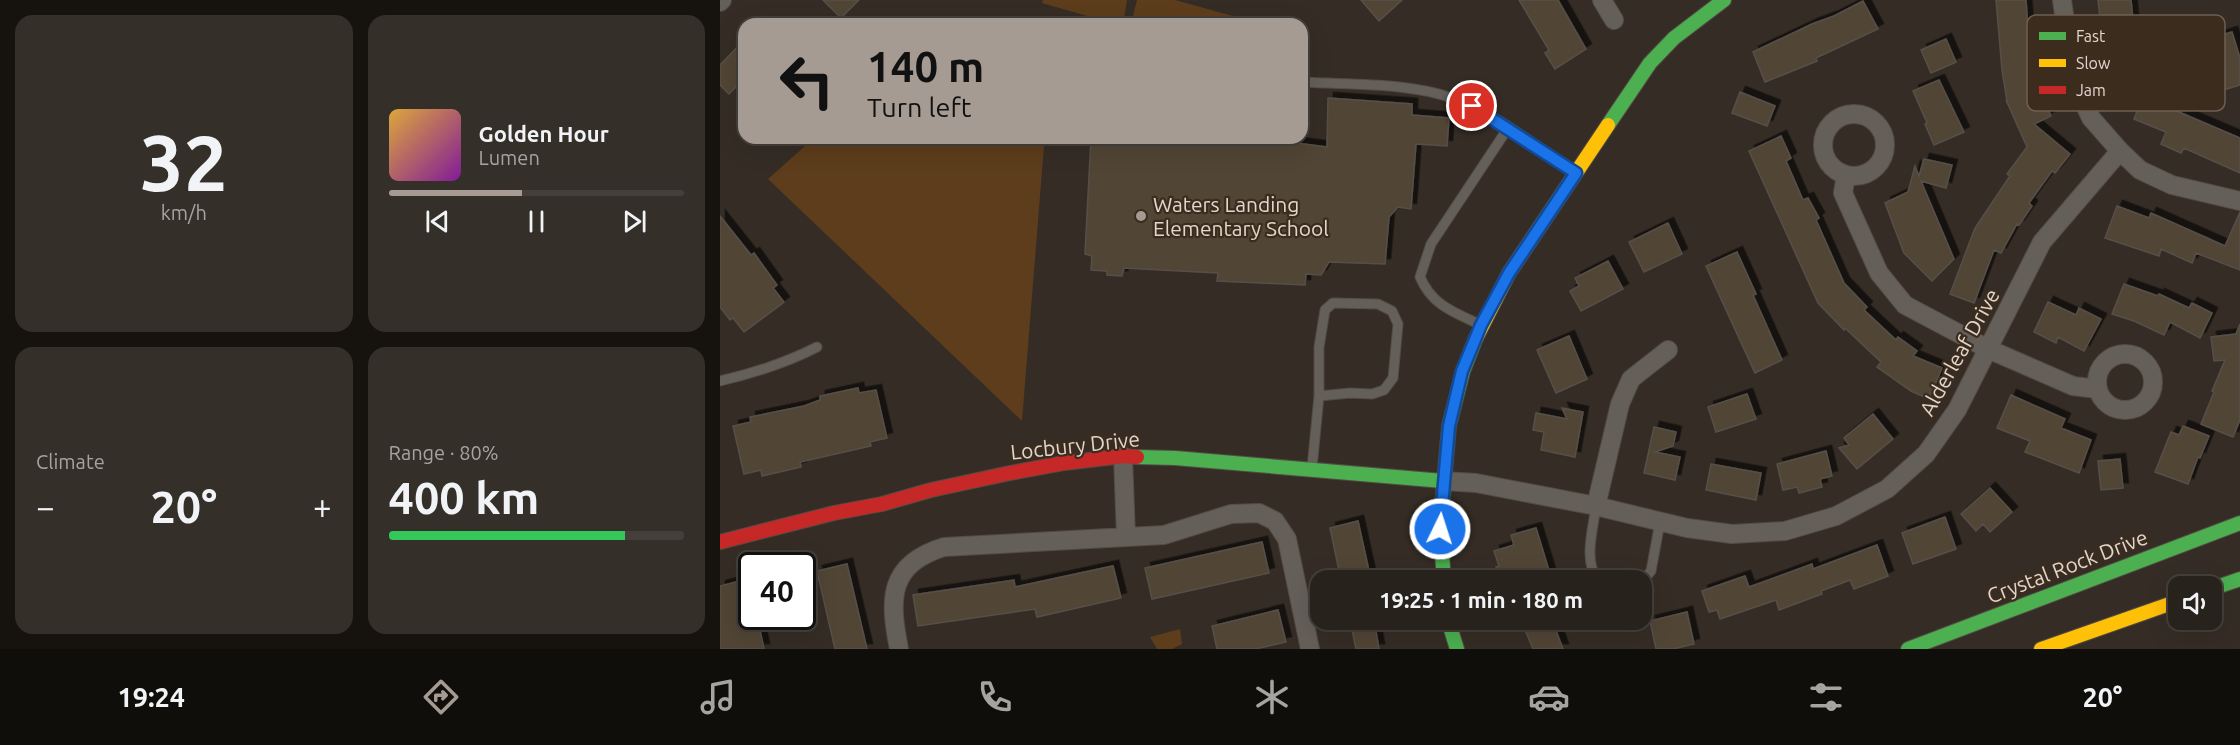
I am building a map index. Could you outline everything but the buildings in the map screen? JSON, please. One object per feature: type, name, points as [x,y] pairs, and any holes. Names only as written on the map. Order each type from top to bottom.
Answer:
[{"type":"street","points":[[1602,0],[1614,20]]},
{"type":"street","points":[[1443,570],[1440,529],[1449,426],[1462,371],[1481,325],[1509,273],[1650,63],[1674,38],[1724,0]]},
{"type":"street","points":[[2062,0],[2064,15]]},
{"type":"street","points":[[2088,111],[2091,118],[2120,151],[2140,170],[2172,185],[2240,201]]},
{"type":"street","name":"Alderleaf Drive","points":[[1443,480],[1476,483],[1596,506],[1686,528],[1732,534],[1785,531],[1836,516],[1887,489],[1926,454],[1957,410],[2042,242],[2120,151]]},
{"type":"street","points":[[1846,175],[1843,193],[1879,273],[1905,305],[1988,349],[2073,386],[2098,390]]},
{"type":"street","points":[[1596,506],[1620,404],[1631,379],[1668,350]]},
{"type":"street","points":[[1123,456],[1126,537]]},
{"type":"street","name":"Locbury Drive","points":[[720,542],[834,513],[882,504],[942,487],[1064,463],[1123,456],[1174,458],[1443,480]]},
{"type":"street","points":[[899,649],[893,620],[893,597],[899,578],[910,564],[924,553],[944,547],[1164,535],[1231,514],[1259,513],[1275,521],[1287,539],[1310,649]]},
{"type":"street","name":"Crystal Rock Drive","points":[[1908,649],[2240,523]]},
{"type":"street","points":[[2222,585],[2240,579]]},
{"type":"street","points":[[2041,649],[2168,605]]},
{"type":"street","points":[[1451,630],[1457,649]]},
{"type":"lane","points":[[1308,82],[1411,89],[1441,95],[1472,106],[1576,173]]},
{"type":"lane","points":[[1481,325],[1441,305],[1427,292],[1420,277],[1431,244],[1508,128]]},
{"type":"lane","points":[[1311,469],[1319,396],[1319,347],[1325,310],[1334,303],[1378,304],[1392,311],[1398,324],[1393,378],[1384,390],[1372,394],[1350,393],[1319,396]]},
{"type":"lane","points":[[720,381],[791,360],[817,347]]},
{"type":"lane","points":[[1591,570],[1591,546],[1596,506]]},
{"type":"lane","points":[[1651,570],[1660,522]]},
{"type":"shaded area","points":[[1043,0],[1127,0],[1124,18],[1094,18],[1042,3]]},
{"type":"shaded area","points":[[1137,0],[1175,0],[1240,18],[1132,18]]},
{"type":"shaded area","points":[[807,144],[1025,144],[1044,146],[1022,421],[768,179]]},
{"type":"shaded area","points":[[1180,629],[1182,644],[1172,649],[1157,649],[1150,637]]},
{"type":"traffic: fast","points":[[1608,125],[1650,63],[1674,38],[1724,0]]},
{"type":"traffic: fast","points":[[1443,570],[1440,529],[1449,426],[1463,371],[1476,338]]},
{"type":"traffic: fast","points":[[1137,457],[1175,458],[1443,481]]},
{"type":"traffic: fast","points":[[1908,649],[2240,523]]},
{"type":"traffic: fast","points":[[2222,585],[2240,579]]},
{"type":"traffic: fast","points":[[1451,630],[1457,649]]},
{"type":"traffic: slow","points":[[1476,338],[1509,273],[1608,125]]},
{"type":"traffic: slow","points":[[2041,649],[2168,605]]},
{"type":"traffic: jam","points":[[720,542],[834,513],[882,504],[931,490],[1010,473],[1064,463],[1123,456],[1137,457]]},
{"type":"place","name":"Waters Landing Elementary School","points":[[1141,216]]},
{"type":"route","points":[[1440,529],[1449,426],[1462,371],[1481,325],[1509,273],[1576,173],[1472,106]]}]
